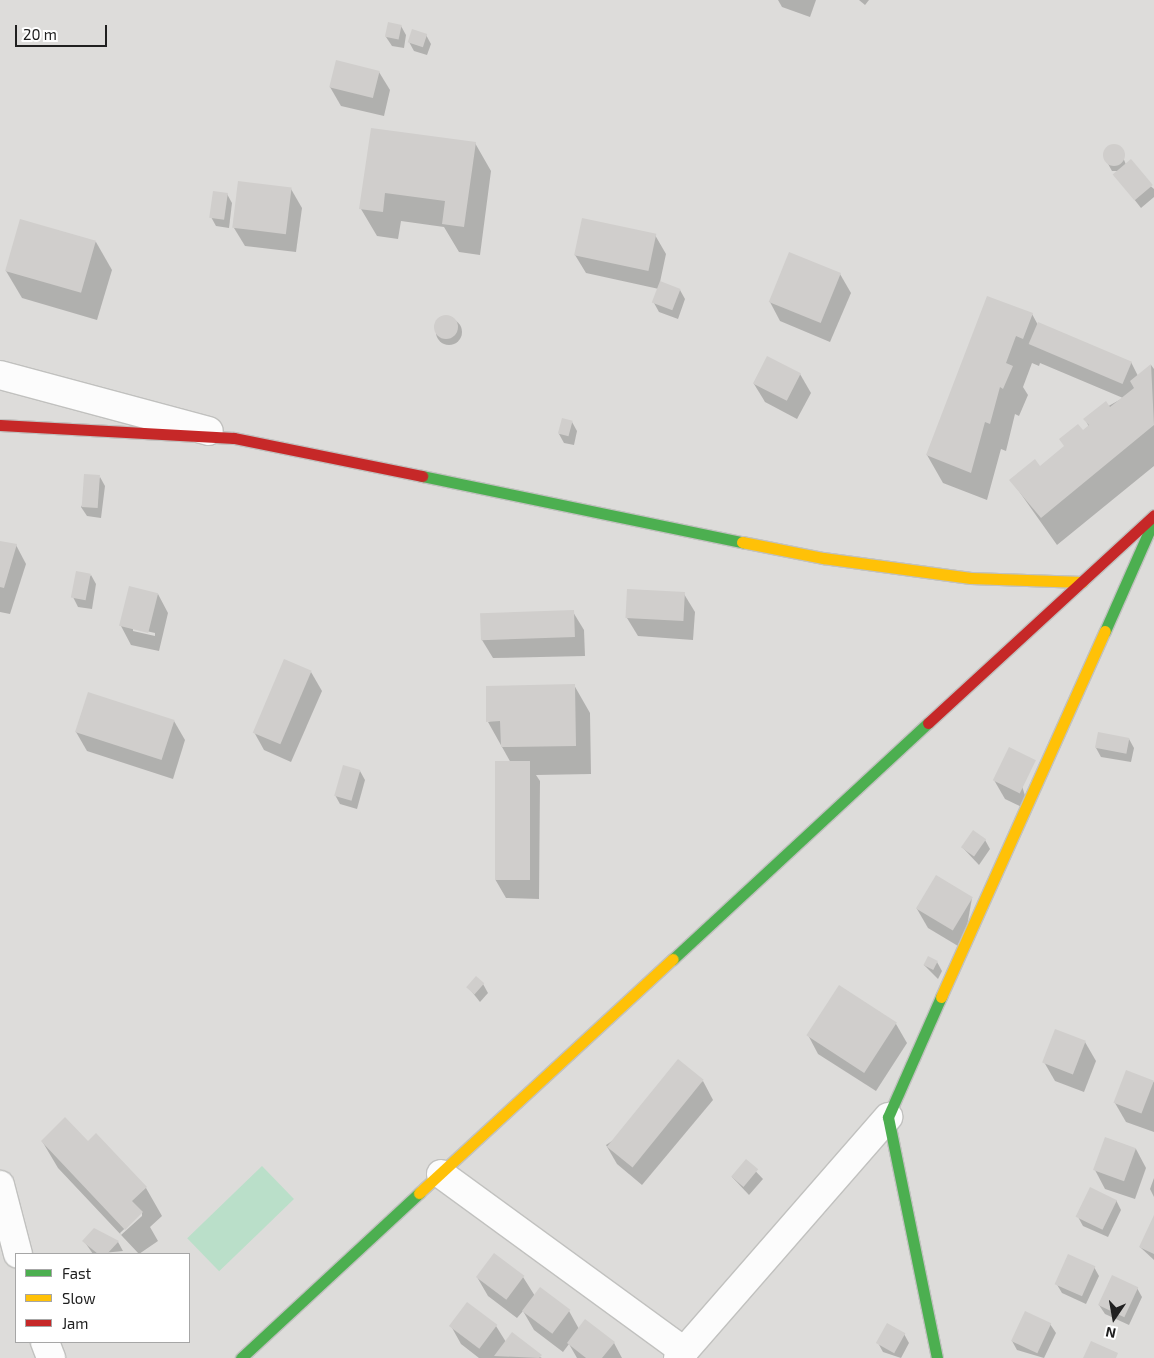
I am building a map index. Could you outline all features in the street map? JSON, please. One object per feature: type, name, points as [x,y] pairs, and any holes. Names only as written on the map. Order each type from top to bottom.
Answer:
[{"type":"street","points":[[0,375],[234,438],[823,558],[971,578],[1082,582]]},
{"type":"street","points":[[0,425],[234,438]]},
{"type":"street","points":[[241,1358],[1154,515]]},
{"type":"street","points":[[441,1174],[681,1354],[888,1117],[1154,520]]},
{"type":"street","points":[[888,1117],[937,1358]]},
{"type":"street","points":[[0,1185],[18,1253]]},
{"type":"street","points":[[45,1343],[51,1358]]},
{"type":"shaded area","points":[[0,0],[1154,0],[1154,1358],[0,1358]]},
{"type":"green space","points":[[262,1166],[294,1199],[219,1271],[187,1238]]},
{"type":"building","points":[[388,22],[402,25],[399,40],[385,37]]},
{"type":"building","points":[[412,29],[427,34],[423,47],[408,42]]},
{"type":"building","points":[[336,60],[380,71],[373,98],[329,87]]},
{"type":"building","points":[[371,128],[476,142],[464,227],[442,224],[445,201],[385,193],[383,212],[359,209]]},
{"type":"building","points":[[1114,144],[1122,147],[1125,155],[1122,163],[1114,166],[1106,163],[1103,155],[1106,147]]},
{"type":"building","points":[[1131,159],[1153,185],[1134,200],[1113,174]]},
{"type":"building","points":[[238,181],[292,188],[286,234],[232,228]]},
{"type":"building","points":[[213,191],[228,193],[224,220],[209,218]]},
{"type":"building","points":[[582,218],[656,234],[648,271],[574,255]]},
{"type":"building","points":[[20,219],[96,241],[81,293],[5,271]]},
{"type":"building","points":[[789,252],[841,273],[821,323],[769,302]]},
{"type":"building","points":[[660,281],[681,289],[672,310],[652,302]]},
{"type":"building","points":[[987,296],[1033,313],[1023,339],[1016,336],[1006,363],[1013,366],[1003,389],[1000,387],[990,424],[985,422],[971,473],[926,455]]},
{"type":"building","points":[[446,315],[451,316],[457,322],[457,332],[451,338],[446,339],[441,338],[435,332],[434,327],[435,322],[441,316]]},
{"type":"building","points":[[1038,322],[1132,362],[1123,384],[1029,344]]},
{"type":"building","points":[[767,356],[801,373],[787,401],[753,384]]},
{"type":"building","points":[[1151,364],[1154,425],[1041,518],[1009,480],[1035,459],[1040,466],[1064,446],[1059,439],[1078,424],[1083,430],[1089,425],[1083,419],[1106,401],[1110,407],[1134,388],[1130,381]]},
{"type":"building","points":[[562,418],[573,421],[568,436],[558,433]]},
{"type":"building","points":[[84,474],[100,475],[98,508],[82,507]]},
{"type":"building","points":[[0,541],[17,544],[4,588],[0,587]]},
{"type":"building","points":[[76,571],[91,574],[86,600],[71,598]]},
{"type":"building","points":[[129,586],[158,593],[148,633],[119,626]]},
{"type":"building","points":[[627,589],[685,592],[683,621],[625,618]]},
{"type":"building","points":[[574,610],[575,637],[481,640],[480,613]]},
{"type":"building","points":[[284,659],[312,671],[280,744],[253,733]]},
{"type":"building","points":[[575,684],[576,746],[501,747],[500,721],[486,722],[486,686]]},
{"type":"building","points":[[88,692],[175,720],[162,760],[75,732]]},
{"type":"building","points":[[1098,732],[1129,738],[1126,754],[1095,748]]},
{"type":"building","points":[[1009,747],[1036,760],[1020,793],[993,780]]},
{"type":"building","points":[[495,761],[530,761],[530,880],[495,880]]},
{"type":"building","points":[[343,765],[360,770],[351,801],[334,796]]},
{"type":"building","points":[[973,830],[986,839],[974,856],[961,847]]},
{"type":"building","points":[[936,875],[973,897],[953,931],[916,908]]},
{"type":"building","points":[[928,956],[938,961],[933,970],[923,965]]},
{"type":"building","points":[[476,976],[484,983],[474,995],[466,987]]},
{"type":"building","points":[[839,985],[897,1023],[864,1073],[806,1035]]},
{"type":"building","points":[[1055,1029],[1086,1041],[1073,1074],[1042,1063]]},
{"type":"building","points":[[678,1059],[704,1080],[633,1168],[607,1147]]},
{"type":"building","points":[[1126,1070],[1154,1081],[1141,1113],[1113,1103]]},
{"type":"building","points":[[65,1117],[88,1141],[96,1133],[147,1187],[132,1201],[143,1212],[125,1230],[41,1141]]},
{"type":"building","points":[[1105,1137],[1136,1148],[1124,1181],[1093,1170]]},
{"type":"building","points":[[746,1159],[758,1169],[743,1187],[731,1177]]},
{"type":"building","points":[[1090,1187],[1117,1200],[1102,1230],[1076,1217]]},
{"type":"building","points":[[1154,1215],[1154,1254],[1139,1247]]},
{"type":"building","points":[[94,1228],[119,1241],[108,1253],[97,1253],[82,1241]]},
{"type":"building","points":[[494,1253],[524,1276],[506,1300],[476,1277]]},
{"type":"building","points":[[1068,1254],[1095,1266],[1082,1296],[1055,1284]]},
{"type":"building","points":[[1112,1275],[1138,1287],[1124,1317],[1098,1305]]},
{"type":"building","points":[[540,1287],[570,1310],[552,1334],[522,1311]]},
{"type":"building","points":[[467,1302],[497,1325],[479,1349],[449,1326]]},
{"type":"building","points":[[1025,1311],[1051,1323],[1037,1353],[1011,1341]]},
{"type":"building","points":[[585,1319],[615,1342],[602,1358],[586,1358],[567,1343]]},
{"type":"building","points":[[887,1323],[905,1333],[894,1353],[876,1343]]},
{"type":"building","points":[[512,1332],[542,1355],[539,1358],[494,1356]]},
{"type":"building","points":[[1091,1341],[1118,1353],[1116,1358],[1083,1358]]},
{"type":"traffic: fast","points":[[422,476],[742,542]]},
{"type":"traffic: fast","points":[[1105,631],[1154,520]]},
{"type":"traffic: fast","points":[[673,959],[928,723]]},
{"type":"traffic: fast","points":[[937,1358],[888,1117],[941,997]]},
{"type":"traffic: fast","points":[[241,1358],[419,1193]]},
{"type":"traffic: slow","points":[[742,542],[823,558],[971,578],[1082,582]]},
{"type":"traffic: slow","points":[[941,997],[1105,631]]},
{"type":"traffic: slow","points":[[419,1193],[673,959]]},
{"type":"traffic: jam","points":[[0,425],[234,438],[422,476]]},
{"type":"traffic: jam","points":[[928,723],[1154,515]]}]
